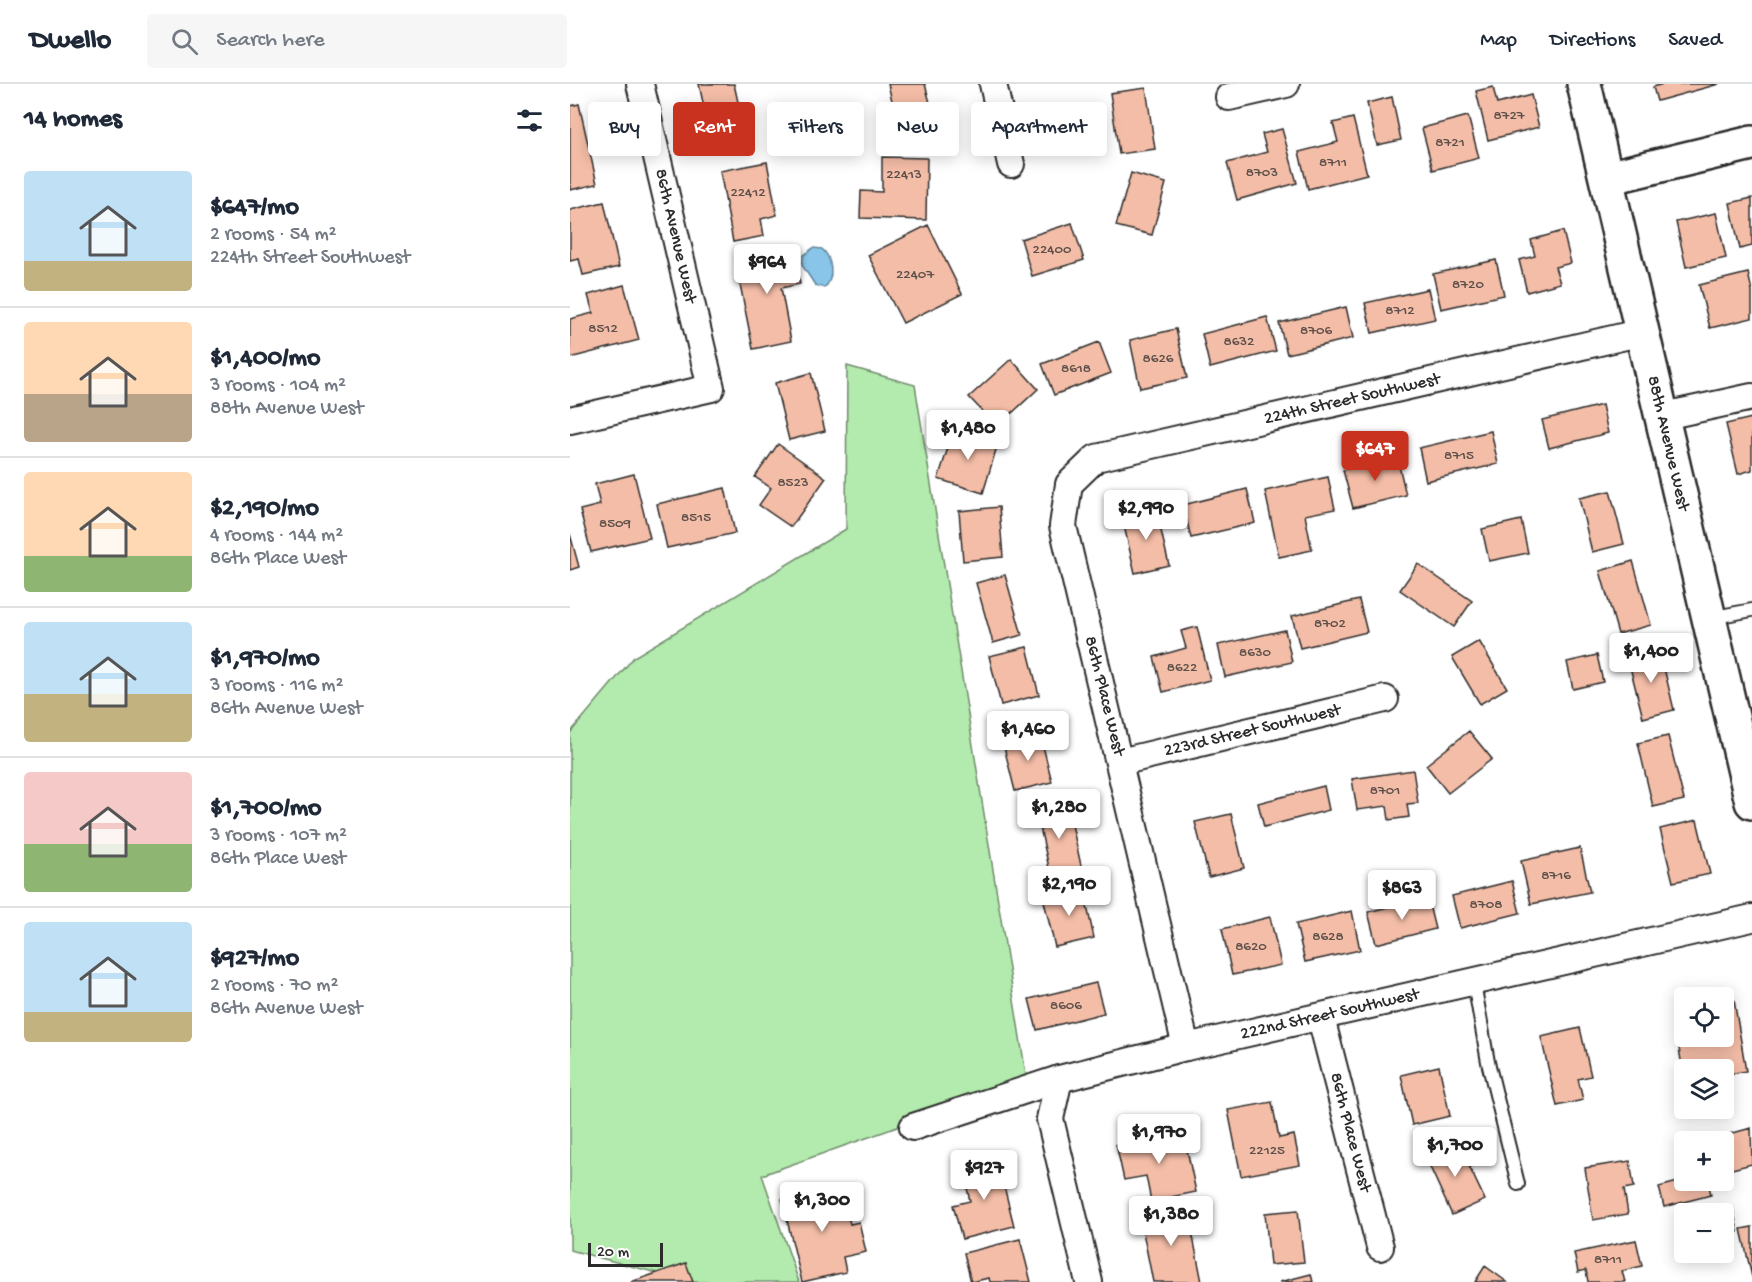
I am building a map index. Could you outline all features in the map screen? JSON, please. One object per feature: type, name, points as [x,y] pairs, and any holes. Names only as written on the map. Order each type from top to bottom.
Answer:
[{"type":"street","name":"86th Avenue West","points":[[570,420],[711,388],[640,84]]},
{"type":"street","points":[[993,84],[1011,164]]},
{"type":"street","points":[[1229,97],[1286,84]]},
{"type":"street","name":"88th Avenue West","points":[[1584,84],[1664,417],[1752,802]]},
{"type":"street","points":[[1607,178],[1752,143]]},
{"type":"street","name":"224th Street Southwest","points":[[1069,484],[1096,458],[1643,332]]},
{"type":"street","points":[[1664,417],[1752,397]]},
{"type":"street","name":"86th Place West","points":[[1069,484],[1062,526],[1186,1047]]},
{"type":"street","name":"223rd Street Southwest","points":[[1120,762],[1385,699]]},
{"type":"street","name":"222nd Street Southwest","points":[[913,1127],[1059,1079],[1186,1047],[1752,918]]},
{"type":"street","name":"86th Place West","points":[[1321,1018],[1380,1247]]},
{"type":"street","points":[[1059,1079],[1050,1119],[1089,1282]]},
{"type":"lane","points":[[1710,618],[1752,610]]},
{"type":"lane","points":[[1474,983],[1488,1062],[1518,1184]]},
{"type":"green space","points":[[847,366],[915,385],[1027,1081],[762,1175],[799,1282],[691,1282],[570,1250],[570,733],[634,657],[846,529]]},
{"type":"water","points":[[813,248],[822,249],[830,263],[830,279],[824,288],[815,285],[802,265],[803,256]]},
{"type":"building","points":[[699,84],[734,84],[738,102],[703,102]]},
{"type":"building","points":[[888,84],[925,84],[930,102],[892,102]]},
{"type":"building","points":[[1663,84],[1719,84],[1657,101],[1653,87]]},
{"type":"building","points":[[1493,87],[1497,104],[1531,95],[1539,127],[1488,140],[1476,91]]},
{"type":"building","points":[[1146,88],[1155,149],[1119,154],[1110,93]]},
{"type":"building","points":[[1392,97],[1401,140],[1377,145],[1367,103]]},
{"type":"building","points":[[579,104],[588,144],[588,156],[591,156],[597,184],[570,190],[570,106]]},
{"type":"building","points":[[1468,116],[1479,158],[1433,170],[1422,128]]},
{"type":"building","points":[[1353,118],[1367,174],[1308,189],[1299,152],[1338,142],[1333,123]]},
{"type":"building","points":[[1282,129],[1297,183],[1237,200],[1227,163],[1267,152],[1262,134]]},
{"type":"building","points":[[882,157],[927,158],[926,220],[860,218],[861,191],[882,192]]},
{"type":"building","points":[[767,162],[777,215],[761,219],[764,236],[733,242],[720,171]]},
{"type":"building","points":[[1131,173],[1166,183],[1152,235],[1116,226]]},
{"type":"building","points":[[1752,198],[1752,246],[1740,249],[1730,203]]},
{"type":"building","points":[[604,202],[619,267],[583,275],[579,259],[570,261],[570,210]]},
{"type":"building","points":[[1716,213],[1726,258],[1686,267],[1676,222]]},
{"type":"building","points":[[1072,223],[1084,260],[1032,276],[1021,239]]},
{"type":"building","points":[[928,225],[962,294],[903,323],[868,255]]},
{"type":"building","points":[[1563,231],[1571,263],[1555,267],[1560,283],[1527,292],[1519,260],[1535,256],[1531,240]]},
{"type":"building","points":[[793,248],[800,284],[781,288],[791,341],[753,349],[735,259]]},
{"type":"building","points":[[1496,260],[1504,295],[1441,309],[1433,274]]},
{"type":"building","points":[[1748,273],[1752,291],[1752,318],[1710,328],[1699,285]]},
{"type":"building","points":[[624,285],[639,340],[570,358],[570,319],[593,313],[588,295]]},
{"type":"building","points":[[1428,289],[1435,319],[1372,333],[1365,303]]},
{"type":"building","points":[[1346,307],[1353,338],[1287,354],[1279,323]]},
{"type":"building","points":[[1267,317],[1276,351],[1210,368],[1202,334]]},
{"type":"building","points":[[1176,329],[1187,378],[1140,388],[1130,340]]},
{"type":"building","points":[[1099,342],[1111,373],[1054,395],[1042,364]]},
{"type":"building","points":[[1011,359],[1038,389],[997,427],[969,397]]},
{"type":"building","points":[[811,373],[825,431],[789,440],[775,383]]},
{"type":"building","points":[[1602,405],[1608,433],[1549,448],[1542,420]]},
{"type":"building","points":[[1752,418],[1752,470],[1738,474],[1726,424]]},
{"type":"building","points":[[954,429],[998,443],[983,493],[938,479]]},
{"type":"building","points":[[1491,431],[1498,464],[1426,481],[1419,448]]},
{"type":"building","points":[[778,444],[826,478],[791,527],[759,505],[771,488],[755,477]]},
{"type":"building","points":[[1397,457],[1406,495],[1353,508],[1343,470]]},
{"type":"building","points":[[634,474],[650,538],[591,552],[580,510],[600,505],[595,484]]},
{"type":"building","points":[[1328,477],[1335,509],[1305,515],[1312,550],[1279,557],[1265,491]]},
{"type":"building","points":[[725,488],[735,533],[667,548],[657,504]]},
{"type":"building","points":[[1247,489],[1255,523],[1191,538],[1183,505]]},
{"type":"building","points":[[1610,491],[1624,544],[1592,552],[1579,498]]},
{"type":"building","points":[[999,507],[1003,557],[963,561],[959,511]]},
{"type":"building","points":[[1156,509],[1169,565],[1135,573],[1122,517]]},
{"type":"building","points":[[1521,520],[1528,553],[1489,561],[1482,529]]},
{"type":"building","points":[[570,534],[579,567],[570,570]]},
{"type":"building","points":[[1633,561],[1651,625],[1618,634],[1600,571]]},
{"type":"building","points":[[1418,564],[1472,601],[1454,627],[1400,590]]},
{"type":"building","points":[[1005,575],[1022,635],[993,643],[976,583]]},
{"type":"building","points":[[1359,600],[1367,632],[1300,648],[1292,616]]},
{"type":"building","points":[[1197,627],[1210,680],[1163,692],[1154,657],[1186,648],[1181,631]]},
{"type":"building","points":[[1285,630],[1292,662],[1225,677],[1218,645]]},
{"type":"building","points":[[1479,641],[1507,688],[1480,704],[1452,657]]},
{"type":"building","points":[[1027,647],[1039,695],[1001,705],[989,656]]},
{"type":"building","points":[[1660,651],[1674,710],[1643,718],[1628,659]]},
{"type":"building","points":[[1597,655],[1603,682],[1573,689],[1567,662]]},
{"type":"building","points":[[1469,731],[1492,759],[1448,793],[1426,765]]},
{"type":"building","points":[[1040,734],[1052,782],[1015,791],[1003,743]]},
{"type":"building","points":[[1668,736],[1684,800],[1653,807],[1638,743]]},
{"type":"building","points":[[1413,770],[1418,803],[1407,804],[1409,817],[1389,820],[1387,806],[1357,810],[1352,779]]},
{"type":"building","points":[[1324,786],[1329,810],[1264,827],[1258,803]]},
{"type":"building","points":[[1067,802],[1082,870],[1051,877],[1036,809]]},
{"type":"building","points":[[1231,814],[1244,868],[1209,877],[1195,822]]},
{"type":"building","points":[[1697,820],[1710,874],[1673,882],[1660,829]]},
{"type":"building","points":[[1580,848],[1590,892],[1531,904],[1521,861]]},
{"type":"building","points":[[1512,881],[1520,913],[1460,928],[1452,896]]},
{"type":"building","points":[[1083,888],[1094,938],[1055,947],[1043,897]]},
{"type":"building","points":[[1427,897],[1435,929],[1376,944],[1368,912]]},
{"type":"building","points":[[1352,911],[1360,950],[1305,962],[1296,924]]},
{"type":"building","points":[[1270,917],[1281,965],[1232,975],[1222,929]]},
{"type":"building","points":[[1096,983],[1104,1013],[1037,1030],[1029,999]]},
{"type":"building","points":[[1734,1000],[1746,1071],[1734,1073],[1734,1059],[1681,1059],[1679,1047],[1734,1047]]},
{"type":"building","points":[[1580,1028],[1591,1076],[1578,1079],[1583,1100],[1557,1106],[1541,1037]]},
{"type":"building","points":[[1439,1066],[1450,1116],[1412,1125],[1401,1075]]},
{"type":"building","points":[[1272,1102],[1279,1138],[1294,1135],[1300,1165],[1241,1176],[1228,1110]]},
{"type":"building","points":[[1751,1128],[1752,1164],[1734,1168],[1734,1133]]},
{"type":"building","points":[[1183,1131],[1196,1192],[1151,1201],[1146,1176],[1124,1180],[1116,1144]]},
{"type":"building","points":[[1457,1141],[1485,1200],[1452,1215],[1425,1156]]},
{"type":"building","points":[[997,1158],[1014,1226],[962,1239],[953,1205],[970,1201],[962,1167]]},
{"type":"building","points":[[1630,1161],[1634,1187],[1624,1189],[1628,1214],[1593,1220],[1585,1168]]},
{"type":"building","points":[[1674,1183],[1674,1191],[1710,1191],[1711,1195],[1664,1207],[1659,1187]]},
{"type":"building","points":[[836,1187],[839,1200],[844,1199],[850,1224],[859,1222],[866,1252],[843,1257],[846,1272],[802,1282],[782,1199]]},
{"type":"building","points":[[1187,1207],[1202,1282],[1153,1282],[1140,1217]]},
{"type":"building","points":[[1298,1210],[1304,1262],[1270,1265],[1265,1213]]},
{"type":"building","points":[[1734,1213],[1738,1232],[1734,1233]]},
{"type":"building","points":[[1752,1227],[1752,1277],[1741,1229]]},
{"type":"building","points":[[1020,1239],[1031,1282],[990,1282],[989,1278],[971,1282],[964,1253]]},
{"type":"building","points":[[1636,1240],[1642,1266],[1622,1271],[1625,1282],[1588,1282],[1586,1270],[1578,1272],[1574,1253]]},
{"type":"building","points":[[686,1263],[693,1282],[631,1282]]},
{"type":"building","points":[[1485,1266],[1507,1282],[1475,1282]]},
{"type":"building","points":[[1311,1274],[1313,1282],[1280,1282]]}]
